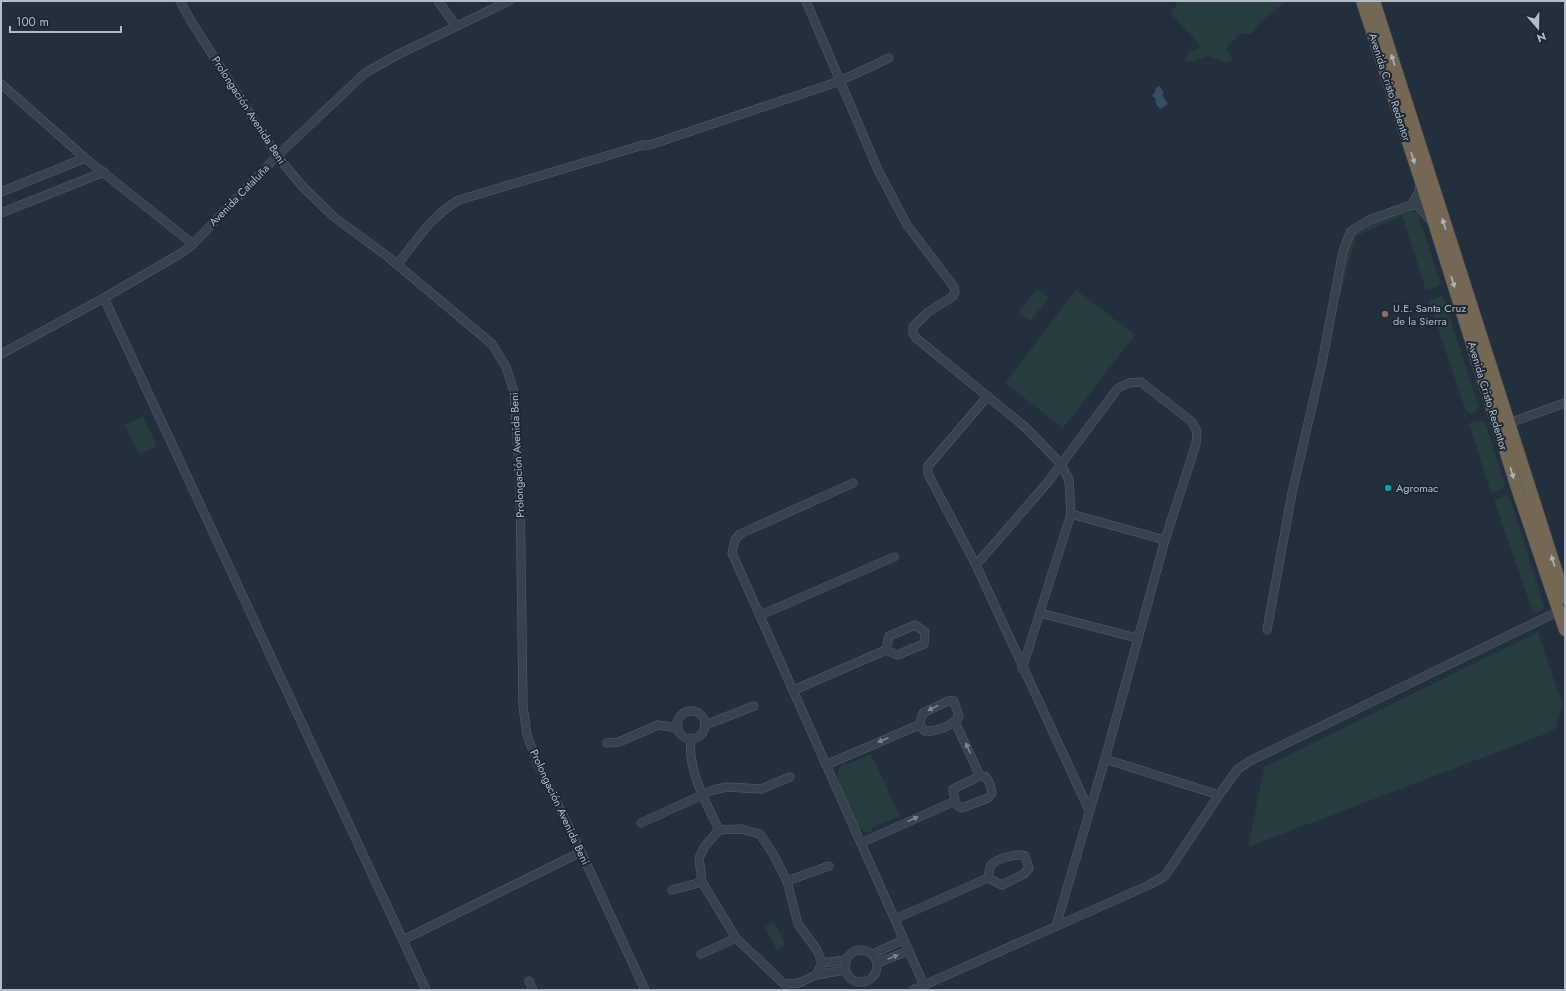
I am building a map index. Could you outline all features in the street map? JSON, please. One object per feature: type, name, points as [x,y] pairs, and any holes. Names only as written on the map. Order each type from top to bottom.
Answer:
[{"type":"highway","name":"Avenida Cristo Redentor","points":[[1362,1],[1420,178],[1517,488],[1565,630]]},
{"type":"highway","name":"Avenida Cristo Redentor","points":[[1374,1],[1565,598]]},
{"type":"street","name":"Prolongación Avenida Beni","points":[[180,1],[191,22],[277,156],[303,187],[334,216],[397,265],[492,344],[506,367],[514,392],[520,484],[523,706],[527,735],[537,762],[582,852],[645,990]]},
{"type":"street","points":[[438,1],[456,26]]},
{"type":"street","name":"Avenida Cataluña","points":[[1,354],[104,298],[183,252],[193,244],[277,156],[365,73],[456,26],[509,1]]},
{"type":"street","points":[[806,1],[878,170],[907,225],[954,286],[955,292],[952,297],[928,312],[913,326],[913,333],[916,338],[1024,427],[1061,464],[1069,480],[1071,514],[1022,669]]},
{"type":"street","points":[[397,265],[432,220],[446,207],[459,200],[643,145],[650,145],[840,81],[889,58]]},
{"type":"street","points":[[3,87],[85,158],[193,244]]},
{"type":"street","points":[[1,192],[85,158]]},
{"type":"street","points":[[1,213],[104,172]]},
{"type":"street","points":[[1411,205],[1419,192],[1420,178]]},
{"type":"street","points":[[1267,630],[1292,493],[1322,363],[1342,252],[1351,231],[1369,220],[1411,205],[1417,205],[1435,226]]},
{"type":"street","points":[[104,298],[426,990]]},
{"type":"street","points":[[976,565],[1061,464],[1118,388],[1129,383],[1141,382],[1192,422],[1197,432],[1196,444],[1165,540],[1105,759],[1056,926]]},
{"type":"street","points":[[987,397],[928,466],[928,474],[976,565],[1022,669],[1089,810]]},
{"type":"street","points":[[1509,423],[1565,403]]},
{"type":"street","points":[[853,483],[740,534],[735,540],[732,554],[761,615],[924,985]]},
{"type":"street","points":[[1071,514],[1165,540]]},
{"type":"street","points":[[761,615],[894,557]]},
{"type":"street","points":[[913,990],[1149,885],[1165,876],[1238,769],[1250,760],[1559,611]]},
{"type":"street","points":[[1040,613],[1137,638]]},
{"type":"street","points":[[794,690],[886,650],[897,655],[924,644],[925,632],[915,625],[889,636],[886,650]]},
{"type":"street","points":[[826,765],[919,725],[923,713],[948,701],[954,701],[959,717],[955,722],[933,731],[925,731],[919,725]]},
{"type":"street","points":[[705,725],[702,716],[699,713],[690,711],[681,715],[678,728],[683,735],[691,738],[699,736],[705,725],[754,706]]},
{"type":"street","points":[[955,722],[980,776]]},
{"type":"street","points":[[607,743],[619,742],[658,725],[678,728]]},
{"type":"street","points":[[691,738],[690,746],[694,770],[702,795],[719,830]]},
{"type":"street","points":[[1105,759],[1219,795]]},
{"type":"street","points":[[980,776],[985,776],[990,784],[992,793],[988,798],[962,808],[958,806],[955,801],[953,789],[980,776]]},
{"type":"street","points":[[641,823],[713,790],[727,787],[761,789],[790,777]]},
{"type":"street","points":[[861,843],[955,801]]},
{"type":"street","points":[[816,974],[822,963],[817,950],[798,924],[787,882],[773,854],[760,834],[741,829],[719,830],[705,846],[699,858],[702,882],[736,938],[782,987],[799,983],[816,974],[845,970]]},
{"type":"street","points":[[403,940],[582,852]]},
{"type":"street","points":[[1014,854],[1025,856],[1029,868],[1024,874],[1002,885],[988,878],[991,865],[994,863],[1014,854]]},
{"type":"street","points":[[787,882],[829,866]]},
{"type":"street","points":[[895,919],[988,878]]},
{"type":"street","points":[[672,890],[702,882]]},
{"type":"street","points":[[700,954],[736,938]]},
{"type":"street","points":[[873,954],[903,940]]},
{"type":"street","points":[[858,950],[868,951],[873,954],[877,963],[875,974],[867,981],[856,981],[851,979],[845,970],[846,960],[852,952],[858,950]]},
{"type":"street","points":[[877,963],[908,950]]},
{"type":"street","points":[[822,963],[846,960]]},
{"type":"street","points":[[529,981],[533,990]]},
{"type":"green space","points":[[1179,1],[1287,1],[1261,22],[1251,34],[1240,34],[1226,48],[1233,59],[1227,62],[1208,56],[1193,62],[1185,60],[1189,52],[1202,47],[1170,13]]},
{"type":"green space","points":[[1410,208],[1418,214],[1440,282],[1438,286],[1426,290],[1402,215],[1356,236],[1340,296],[1336,297],[1347,246],[1354,234],[1373,221]]},
{"type":"green space","points":[[1037,289],[1049,298],[1030,321],[1018,312]]},
{"type":"green space","points":[[1076,290],[1135,335],[1063,428],[1005,383]]},
{"type":"green space","points":[[1443,296],[1479,408],[1472,414],[1466,411],[1429,301]]},
{"type":"green space","points":[[143,416],[157,446],[139,454],[125,425]]},
{"type":"green space","points":[[1476,421],[1485,422],[1505,485],[1502,489],[1491,493],[1469,423]]},
{"type":"green space","points":[[1505,496],[1510,498],[1545,609],[1537,613],[1532,609],[1494,500]]},
{"type":"green space","points":[[1538,632],[1562,704],[1555,730],[1248,847],[1264,767]]},
{"type":"green space","points":[[871,754],[900,816],[871,828],[873,832],[866,832],[860,828],[852,815],[838,780],[838,770],[845,763],[846,765]]},
{"type":"green space","points":[[774,922],[786,945],[777,950],[765,927]]},
{"type":"water","points":[[1159,86],[1164,93],[1162,95],[1168,104],[1160,109],[1156,104],[1155,98],[1152,96],[1156,90],[1155,89]]},
{"type":"place","name":"U.E. Santa Cruz de la Sierra","points":[[1385,314]]},
{"type":"place","name":"Agromac","points":[[1388,488]]}]
